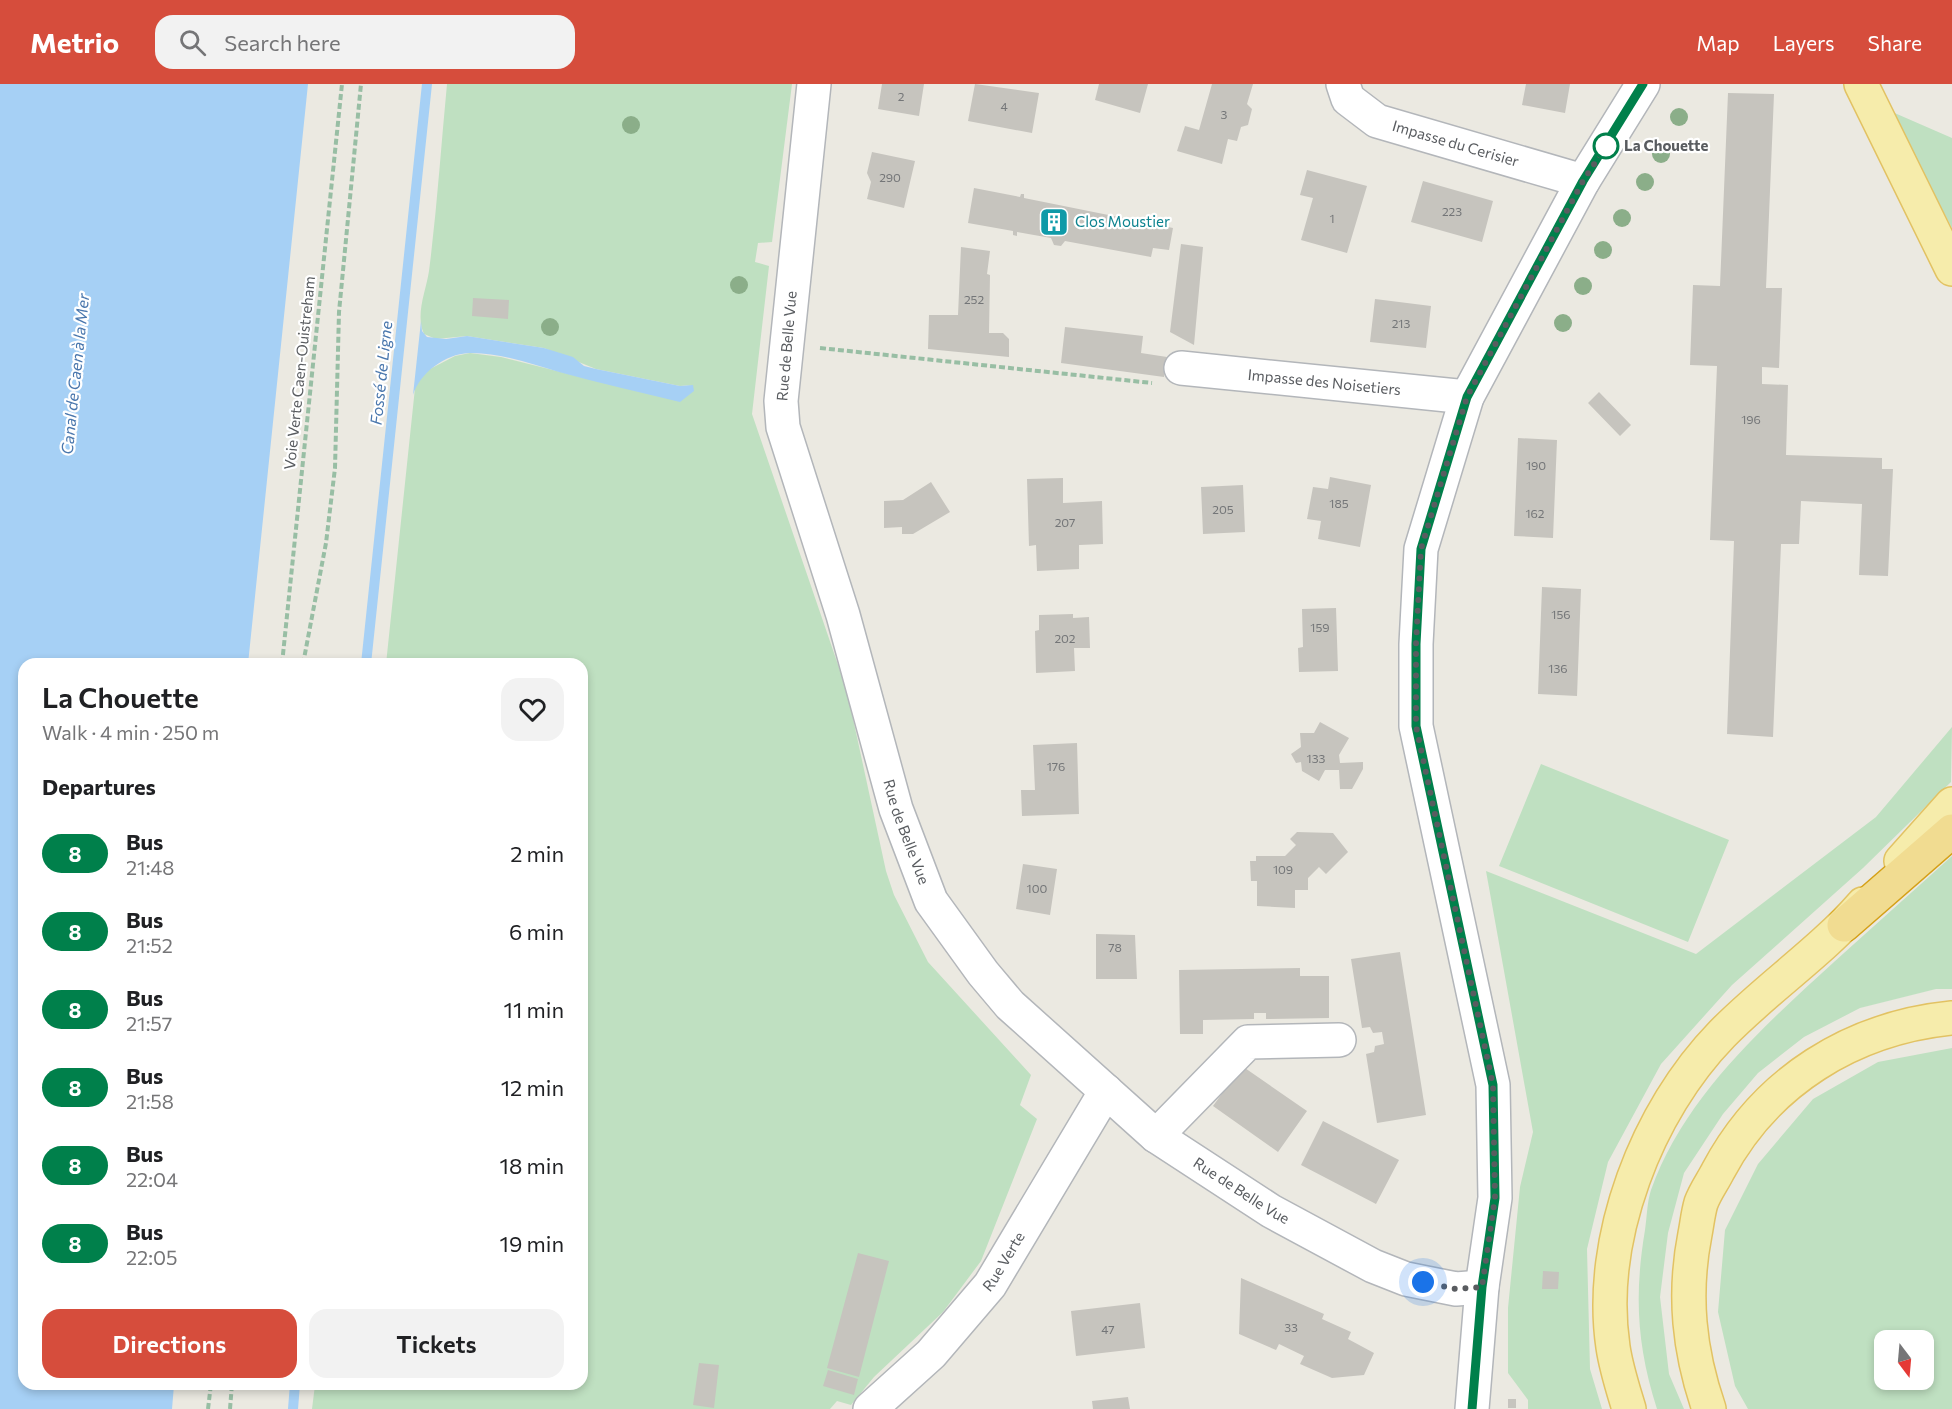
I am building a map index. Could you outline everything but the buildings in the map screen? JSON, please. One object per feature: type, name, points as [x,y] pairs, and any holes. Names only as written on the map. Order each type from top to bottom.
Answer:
[{"type":"highway","points":[[1844,925],[1952,831]]},
{"type":"main road","points":[[1861,84],[1952,268]]},
{"type":"main road","points":[[1629,1409],[1613,1347],[1612,1283],[1625,1203],[1641,1158],[1658,1123],[1692,1069],[1722,1034],[1844,925],[1952,804]]},
{"type":"main road","points":[[1709,1409],[1697,1373],[1689,1334],[1688,1295],[1701,1203],[1726,1157],[1748,1123],[1804,1069],[1843,1047],[1883,1031],[1920,1021],[1952,1018]]},
{"type":"street","name":"Rue de Belle Vue","points":[[814,84],[781,402],[789,453],[843,615],[896,809],[931,901],[955,938],[1010,1005],[1156,1136],[1271,1211],[1373,1266],[1406,1279],[1456,1289],[1482,1287]]},
{"type":"street","name":"Impasse du Cerisier","points":[[1343,84],[1348,99],[1377,121],[1583,181]]},
{"type":"street","points":[[1472,1409],[1482,1287],[1495,1198],[1493,1085],[1416,726],[1416,644],[1421,549],[1467,397],[1583,181],[1643,84]]},
{"type":"street","name":"Impasse des Noisetiers","points":[[1181,368],[1467,397]]},
{"type":"street","points":[[1156,1136],[1248,1042],[1339,1040]]},
{"type":"street","name":"Rue Verte","points":[[870,1409],[931,1354],[990,1286],[1106,1091]]},
{"type":"path","name":"Voie Verte Caen-Ouistreham","points":[[283,658],[342,84]]},
{"type":"path","points":[[304,658],[326,543],[335,468],[339,312],[361,84]]},
{"type":"path","points":[[787,345],[1173,386],[1181,368]]},
{"type":"path","points":[[208,1409],[210,1390]]},
{"type":"path","points":[[230,1409],[232,1390]]},
{"type":"green space","points":[[447,84],[792,84],[772,242],[758,243],[755,262],[769,266],[752,414],[847,691],[886,871],[894,895],[928,962],[1031,1075],[1020,1105],[1037,1119],[981,1261],[943,1312],[874,1377],[851,1405],[837,1401],[830,1409],[312,1409],[314,1390],[588,1390],[588,658],[387,658],[415,388],[422,376],[430,369],[455,356],[470,353],[501,357],[645,393],[692,385],[680,386],[596,369],[544,348],[467,336],[436,339],[424,334],[421,311],[429,271]]},
{"type":"green space","points":[[1890,111],[1952,138],[1952,228]]},
{"type":"green space","points":[[1952,727],[1951,782],[1863,868],[1732,985],[1661,1064],[1608,1162],[1587,1249],[1590,1369],[1602,1409],[1528,1409],[1528,1400],[1508,1373],[1508,1308],[1520,1187],[1533,1132],[1486,871],[1696,954],[1876,817]]},
{"type":"green space","points":[[1541,764],[1729,840],[1688,942],[1499,866]]},
{"type":"green space","points":[[1952,856],[1952,989],[1936,989],[1860,1008],[1804,1037],[1758,1073],[1723,1114],[1684,1173],[1668,1233],[1660,1297],[1669,1374],[1684,1409],[1657,1409],[1645,1364],[1639,1321],[1639,1277],[1651,1190],[1665,1156],[1705,1094],[1754,1038]]},
{"type":"green space","points":[[1952,1048],[1952,1409],[1748,1409],[1735,1386],[1718,1312],[1725,1230],[1758,1164],[1813,1099],[1878,1062]]},
{"type":"water","name":"Canal de Caen à la Mer","points":[[0,84],[308,84],[249,658],[18,658],[18,1390],[174,1390],[172,1409],[0,1409]]},
{"type":"water","points":[[421,321],[422,331],[427,337],[446,339],[467,336],[544,348],[573,357],[584,366],[680,386],[693,385],[694,391],[680,402],[514,359],[491,354],[469,353],[451,357],[427,372],[413,395]]},
{"type":"waterway","name":"Fossé de Ligne","points":[[367,658],[427,84]]},
{"type":"waterway","name":"Fossé de Ligne","points":[[293,1409],[295,1390]]},
{"type":"bus line","name":"8","points":[[1472,1409],[1482,1287],[1495,1198],[1493,1085],[1416,726],[1416,644],[1421,549],[1467,397],[1583,181],[1643,84]]},
{"type":"place","name":"La Chouette","points":[[1606,146]]},
{"type":"place","name":"Clos Moustier","points":[[1054,222]]},
{"type":"route","points":[[1423,1282],[1456,1289],[1482,1287],[1495,1198],[1493,1085],[1416,726],[1416,644],[1421,549],[1467,397],[1583,181],[1606,146]]}]
